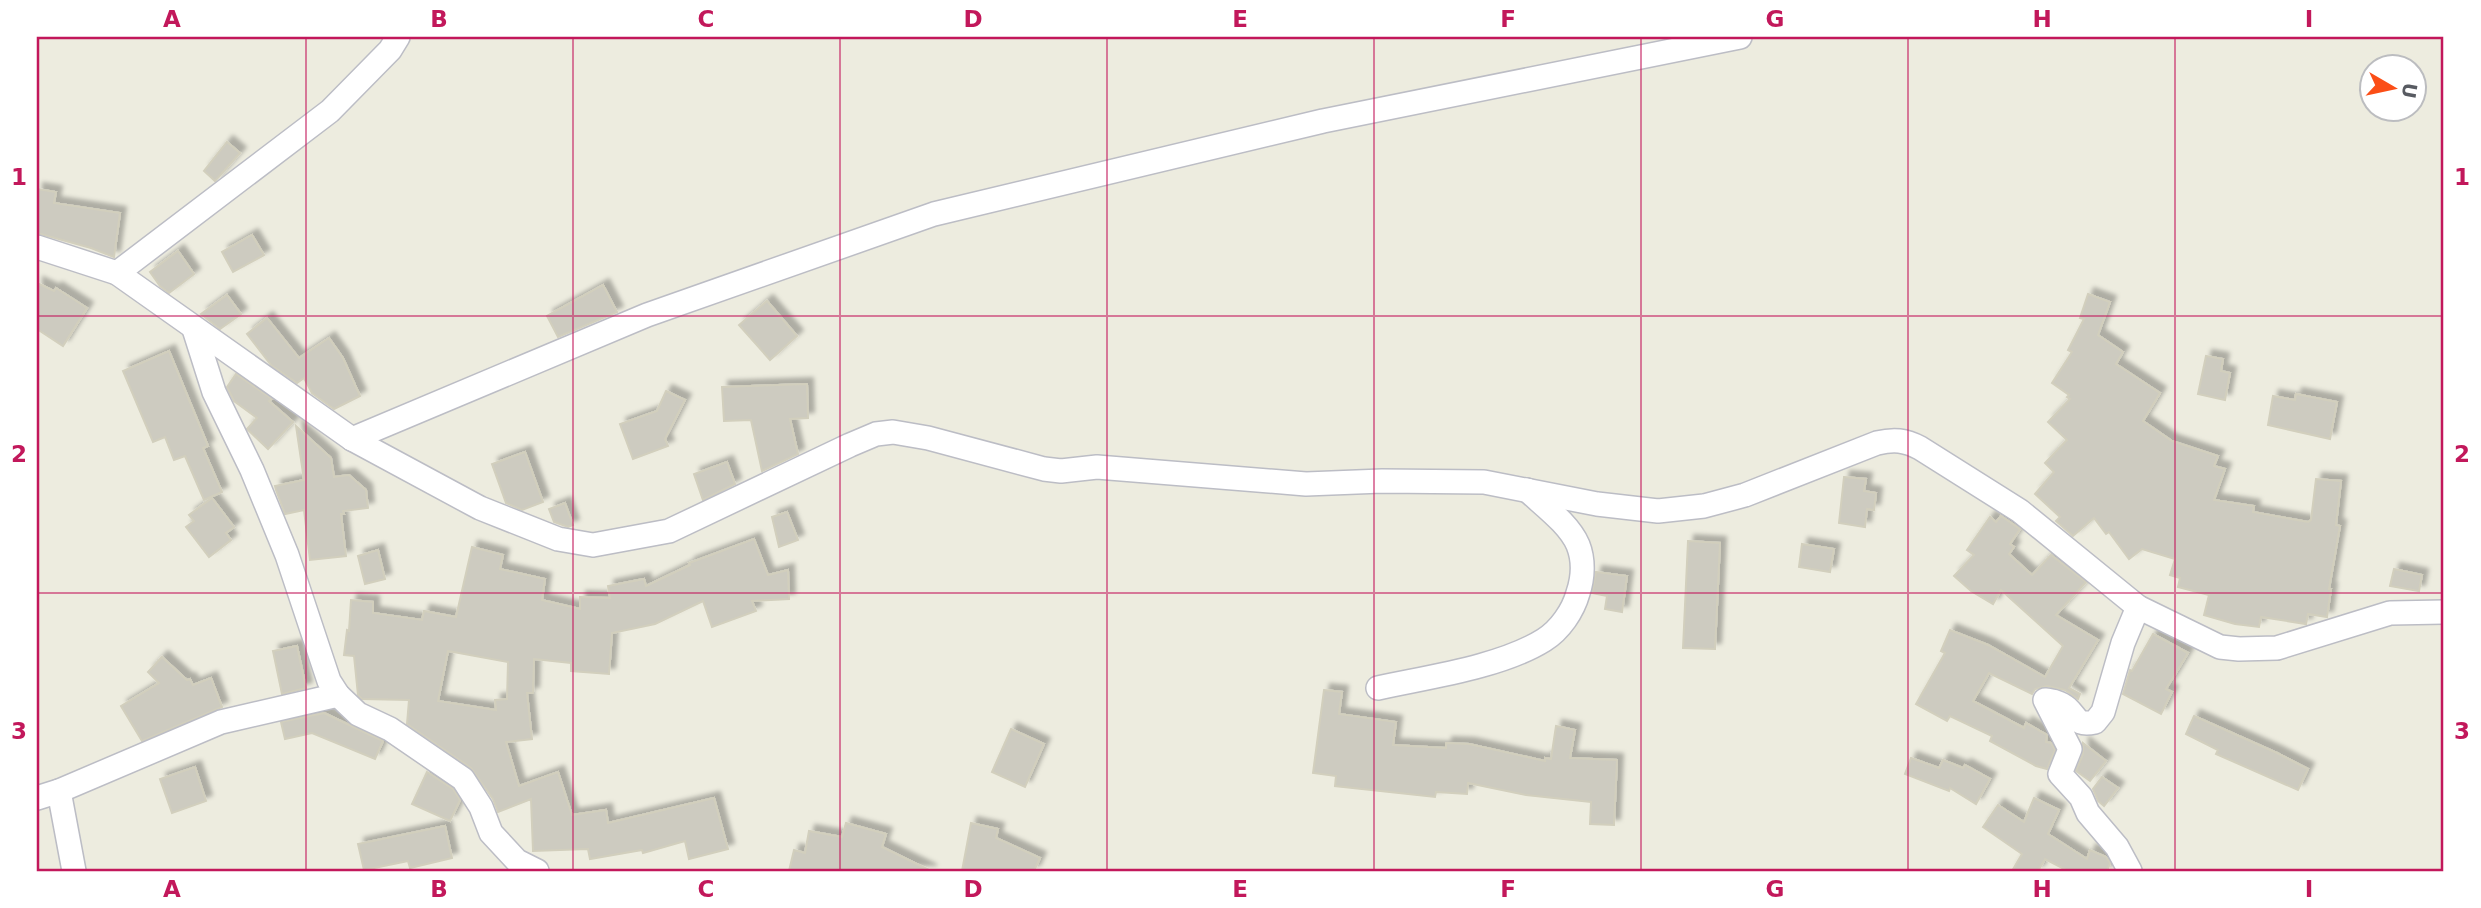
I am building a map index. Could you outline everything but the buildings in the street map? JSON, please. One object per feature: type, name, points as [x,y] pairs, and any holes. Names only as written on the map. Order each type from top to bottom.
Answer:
[{"type":"street","points":[[117,273],[330,111],[390,50],[398,37]]},
{"type":"street","points":[[352,439],[647,315],[933,214],[1323,121],[1740,37]]},
{"type":"street","points":[[37,247],[117,273],[352,439],[480,508],[558,539],[593,545],[669,531],[850,445],[876,434],[893,432],[928,438],[1021,464],[1053,470],[1097,467],[1306,484],[1382,481],[1484,482],[1597,504],[1658,511],[1704,506],[1745,495],[1877,443],[1894,440],[1908,441],[2020,510],[2138,607],[2220,647],[2249,650],[2277,648],[2390,613],[2444,612]]},
{"type":"street","points":[[194,329],[214,392],[252,470],[282,543],[329,681],[338,695],[358,715],[390,729],[463,779],[481,807],[491,833],[524,868]]},
{"type":"street","points":[[1378,688],[1510,656],[1545,639],[1566,619],[1576,601],[1581,584],[1583,565],[1578,545],[1567,529],[1527,490]]},
{"type":"street","points":[[2130,871],[2117,847],[2088,813],[2081,797],[2060,774],[2070,749],[2045,700],[2056,701],[2067,708],[2074,719],[2085,724],[2095,722],[2103,712],[2123,643],[2138,607]]},
{"type":"street","points":[[37,799],[222,722],[338,695]]},
{"type":"street","points":[[59,791],[74,871]]}]
